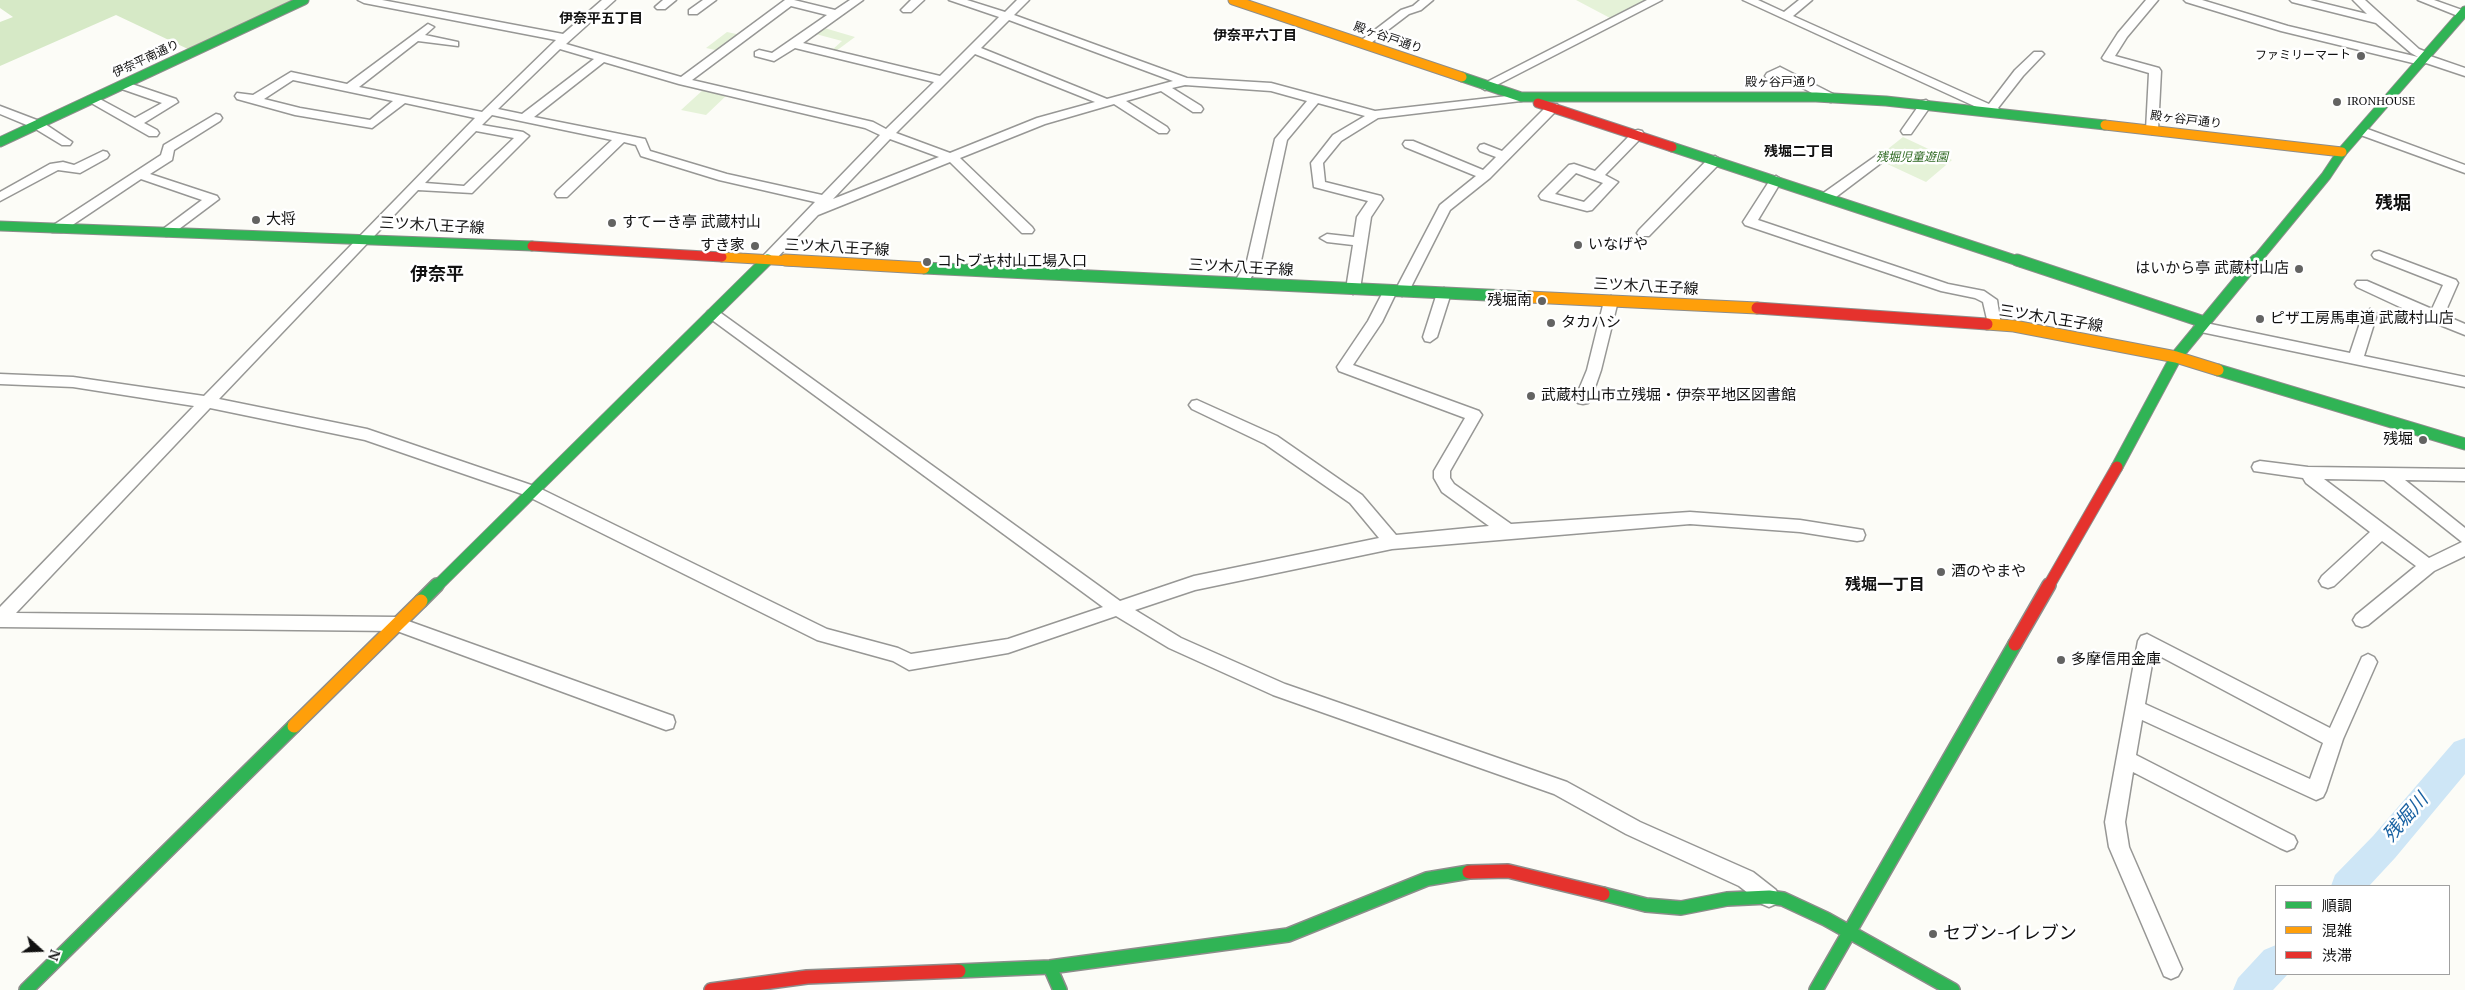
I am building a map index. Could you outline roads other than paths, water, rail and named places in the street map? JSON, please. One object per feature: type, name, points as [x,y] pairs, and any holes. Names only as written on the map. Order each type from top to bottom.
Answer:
[{"type":"street","name":"伊奈平南通り","points":[[0,142],[304,0]]},
{"type":"street","points":[[364,0],[561,41],[602,58],[683,81],[869,125],[953,158],[1027,230]]},
{"type":"street","points":[[0,619],[362,238],[486,113],[561,41],[609,0]]},
{"type":"street","points":[[693,12],[710,0]]},
{"type":"street","points":[[759,54],[774,58],[856,0]]},
{"type":"street","points":[[907,10],[918,0]]},
{"type":"street","points":[[955,0],[1008,16],[1185,81],[1271,87],[1375,115],[1521,97],[2006,254],[2203,324],[2465,382]]},
{"type":"street","points":[[26,990],[396,624],[714,314],[888,134],[1023,0]]},
{"type":"street","name":"殿ヶ谷戸通り","points":[[1232,0],[1521,97],[1831,98],[1926,104],[1993,110],[2342,152]]},
{"type":"street","points":[[1363,44],[1405,12],[1417,8],[1427,0]]},
{"type":"street","points":[[1485,86],[1656,0]]},
{"type":"street","points":[[1749,0],[1993,110],[2019,73],[2038,54]]},
{"type":"street","points":[[1785,16],[1806,0]]},
{"type":"street","points":[[2152,0],[2122,35],[2108,58],[2155,72],[2152,130]]},
{"type":"street","points":[[2190,0],[2285,29],[2423,58],[2465,72]]},
{"type":"street","points":[[2296,0],[2380,20]]},
{"type":"street","points":[[2359,0],[2423,58]]},
{"type":"street","points":[[1816,990],[2144,420],[2176,357],[2326,176],[2342,152],[2464,13],[2424,0]]},
{"type":"street","points":[[683,81],[789,2],[836,14]]},
{"type":"street","points":[[350,88],[428,27]]},
{"type":"street","points":[[416,37],[454,44]]},
{"type":"street","points":[[794,44],[942,80]]},
{"type":"street","points":[[974,49],[1112,102],[1164,130]]},
{"type":"street","points":[[525,118],[602,58]]},
{"type":"street","points":[[1771,76],[1780,71],[1831,98]]},
{"type":"street","points":[[254,100],[291,76],[402,100],[525,118],[622,137],[641,142],[645,153],[715,174],[824,200]]},
{"type":"street","points":[[813,212],[953,158],[1040,121],[1185,81]]},
{"type":"street","points":[[123,84],[172,102],[135,123]]},
{"type":"street","points":[[1162,87],[1198,109]]},
{"type":"street","points":[[240,96],[299,112],[372,124],[402,100]]},
{"type":"street","points":[[1241,283],[1254,261],[1281,139],[1316,98]]},
{"type":"street","points":[[92,100],[153,133]]},
{"type":"street","points":[[1907,131],[1926,104]]},
{"type":"street","points":[[1508,531],[1448,488],[1442,478],[1442,471],[1474,415],[1344,367],[1396,291],[1445,208],[1485,175],[1553,108]]},
{"type":"street","points":[[1,111],[38,125],[66,142]]},
{"type":"street","points":[[1375,115],[1337,138],[1317,163],[1319,184],[1376,199]]},
{"type":"street","points":[[57,229],[138,174],[167,157],[168,148],[216,118]]},
{"type":"street","points":[[414,186],[467,190],[523,136],[472,127]]},
{"type":"street","points":[[2362,131],[2465,168]]},
{"type":"street","points":[[1597,176],[1638,134]]},
{"type":"street","points":[[562,194],[622,137]]},
{"type":"street","points":[[1409,144],[1485,175]]},
{"type":"street","points":[[1484,148],[1504,156]]},
{"type":"street","points":[[0,197],[55,167],[63,166],[75,170],[103,155]]},
{"type":"street","points":[[1827,197],[1880,157]]},
{"type":"street","points":[[1644,233],[1715,160]]},
{"type":"street","points":[[138,174],[212,199],[166,232]]},
{"type":"street","points":[[1776,180],[1750,222],[1946,288],[1978,294],[1990,300],[1994,325]]},
{"type":"street","points":[[1353,289],[1364,217],[1385,186]]},
{"type":"street","name":"三ツ木八王子線","points":[[0,226],[362,238],[1793,310],[1994,325],[2065,334],[2176,357],[2465,444]]},
{"type":"street","points":[[1327,237],[1361,242]]},
{"type":"street","points":[[2379,255],[2451,283],[2435,318]]},
{"type":"street","points":[[2362,284],[2465,330]]},
{"type":"street","points":[[1430,337],[1444,293]]},
{"type":"street","points":[[1583,399],[1594,370],[1611,301]]},
{"type":"street","points":[[714,314],[1120,610],[1175,643],[1279,690],[1560,788],[1633,828],[1746,879],[1760,887],[1769,897]]},
{"type":"street","points":[[2356,359],[2370,314]]},
{"type":"street","points":[[0,379],[73,382],[206,402],[367,435],[531,492],[823,635],[898,656],[909,662],[1008,646],[1120,610],[1194,583],[1392,542],[1508,531],[1690,518],[1800,526],[1857,535]]},
{"type":"street","points":[[1197,405],[1271,440],[1356,499],[1392,542]]},
{"type":"street","points":[[2260,467],[2308,473],[2465,475]]},
{"type":"street","points":[[2308,473],[2312,479],[2428,566]]},
{"type":"street","points":[[2389,474],[2392,479],[2465,537]]},
{"type":"street","points":[[2328,581],[2382,531]]},
{"type":"street","points":[[2362,620],[2428,566],[2465,548]]},
{"type":"street","points":[[0,619],[396,624],[666,722]]},
{"type":"street","points":[[2171,969],[2119,847],[2115,822],[2147,641],[2334,739]]},
{"type":"street","points":[[2134,708],[2316,791],[2334,739],[2368,662]]},
{"type":"street","points":[[2126,759],[2287,842]]},
{"type":"street","points":[[711,990],[807,977],[1050,967],[1261,940],[1288,934],[1349,913],[1427,880],[1462,872],[1508,871],[1646,906],[1681,908],[1727,899],[1769,897],[1795,903],[1953,990]]},
{"type":"street","points":[[1050,967],[1060,990]]},
{"type":"waterway","name":"残堀川","points":[[2348,885],[2384,847],[2465,751]]},
{"type":"waterway","name":"残堀川","points":[[2250,990],[2275,963]]},
{"type":"place","name":"ファミリーマート","points":[[2361,56]]},
{"type":"place","name":"IRONHOUSE","points":[[2337,102]]},
{"type":"place","name":"大将","points":[[256,220]]},
{"type":"place","name":"すてーき亭 武蔵村山","points":[[612,223]]},
{"type":"place","name":"いなげや","points":[[1578,245]]},
{"type":"place","name":"すき家","points":[[755,246]]},
{"type":"place","name":"コトブキ村山工場入口","points":[[927,262]]},
{"type":"place","name":"はいから亭 武蔵村山店","points":[[2299,269]]},
{"type":"place","name":"残堀南","points":[[1542,301]]},
{"type":"place","name":"ピザ工房馬車道 武蔵村山店","points":[[2260,319]]},
{"type":"place","name":"タカハシ","points":[[1551,323]]},
{"type":"place","name":"武蔵村山市立残堀・伊奈平地区図書館","points":[[1531,396]]},
{"type":"place","name":"残堀","points":[[2423,440]]},
{"type":"place","name":"酒のやまや","points":[[1941,572]]},
{"type":"place","name":"多摩信用金庫","points":[[2061,660]]},
{"type":"place","name":"セブン-イレブン","points":[[1933,934]]},
{"type":"district","name":"伊奈平五丁目","points":[[601,19]]},
{"type":"district","name":"伊奈平六丁目","points":[[1255,36]]},
{"type":"district","name":"残堀二丁目","points":[[1799,152]]},
{"type":"district","name":"残堀","points":[[2393,204]]},
{"type":"district","name":"伊奈平","points":[[437,275]]},
{"type":"district","name":"残堀一丁目","points":[[1885,585]]},
{"type":"park label","name":"残堀児童遊園","points":[[1912,158]]}]
